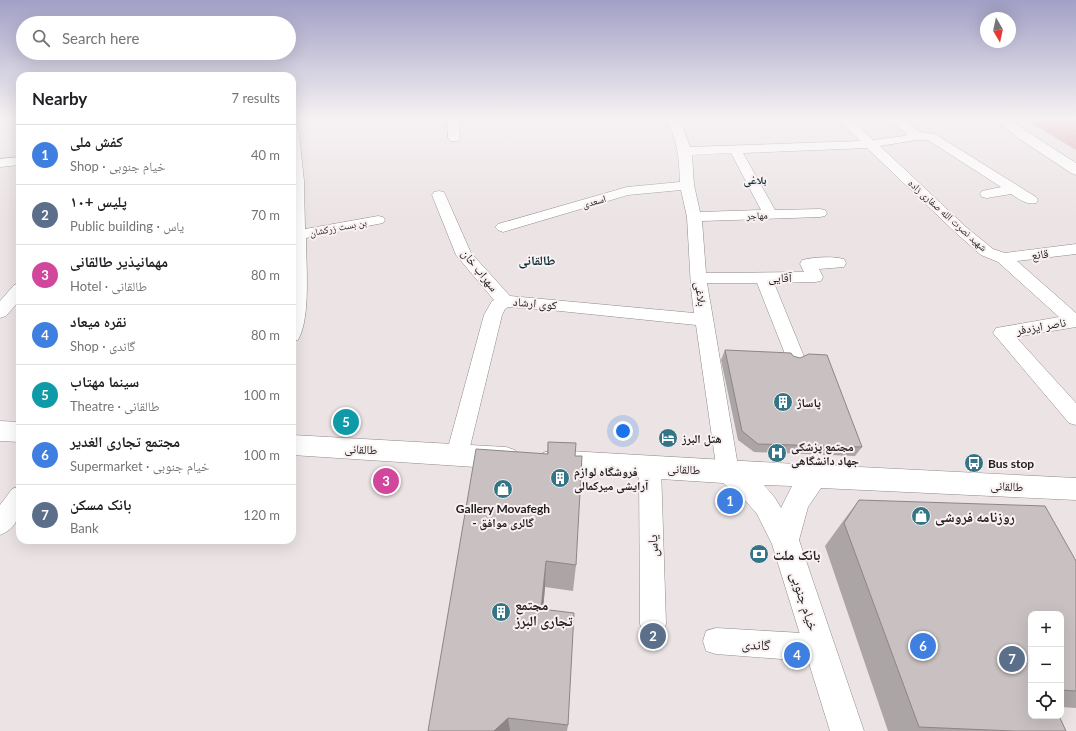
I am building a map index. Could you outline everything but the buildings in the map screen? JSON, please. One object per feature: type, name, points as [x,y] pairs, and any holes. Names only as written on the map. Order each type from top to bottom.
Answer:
[{"type":"main road","points":[[1050,152],[1076,170]]},
{"type":"main road","points":[[0,431],[16,432]]},
{"type":"main road","name":"طالقانی","points":[[296,445],[728,472],[816,475],[1076,489]]},
{"type":"main road","name":"خیام جنوبی","points":[[728,472],[752,490],[766,506],[785,540],[847,731]]},
{"type":"main road","points":[[785,540],[794,506],[806,487],[816,475]]},
{"type":"street","name":"بلاغی","points":[[685,152],[687,185],[694,217],[699,278],[728,472]]},
{"type":"street","points":[[737,152],[770,214]]},
{"type":"street","name":"شهید نصرت الله صفاری زاده","points":[[879,152],[961,230],[987,252],[1004,258]]},
{"type":"street","points":[[955,152],[1031,200]]},
{"type":"street","points":[[0,163],[16,161]]},
{"type":"street","points":[[296,170],[296,317]]},
{"type":"street","name":"اسعدی","points":[[503,227],[627,191],[687,185]]},
{"type":"street","points":[[987,194],[1013,189]]},
{"type":"street","name":"سهراب خان","points":[[439,195],[464,255],[505,300]]},
{"type":"street","name":"مهاجر","points":[[694,217],[820,213]]},
{"type":"street","name":"بن بست زرکشان","points":[[296,243],[378,220]]},
{"type":"street","name":"قانع","points":[[1004,258],[1076,250]]},
{"type":"street","name":"ناصر ایزدفر","points":[[1004,258],[1074,320],[1002,333],[1076,416]]},
{"type":"street","name":"آقایی","points":[[699,278],[816,277],[808,264],[838,263]]},
{"type":"street","points":[[763,277],[796,359]]},
{"type":"street","points":[[0,312],[16,294]]},
{"type":"street","name":"کوی ارشاد","points":[[457,455],[493,315],[498,305],[505,300],[705,320]]},
{"type":"street","name":"یاس","points":[[650,467],[653,624]]},
{"type":"street","points":[[0,524],[16,502]]},
{"type":"street","name":"گاندی","points":[[716,642],[820,648]]},
{"type":"place","name":"پاساژ","points":[[783,402]]},
{"type":"place","name":"سینما مهتاب","points":[[346,422]]},
{"type":"place","name":"هتل البرز","points":[[668,438]]},
{"type":"place","name":"مجتمع پزشکی جهاد دانشگاهی","points":[[777,453]]},
{"type":"place","name":"Bus stop","points":[[974,463]]},
{"type":"place","name":"فروشگاه لوازم آرایشی میرکمالی","points":[[560,478]]},
{"type":"place","name":"مهمانپذیر طالقانی","points":[[386,481]]},
{"type":"place","name":"Gallery Movafegh - گالری موافق","points":[[503,489]]},
{"type":"place","name":"کفش ملی","points":[[730,501]]},
{"type":"place","name":"روزنامه فروشی","points":[[921,516]]},
{"type":"place","name":"بانک ملت","points":[[759,554]]},
{"type":"place","name":"مجتمع تجاری البرز","points":[[501,612]]},
{"type":"place","name":"پلیس +۱۰","points":[[653,636]]},
{"type":"place","name":"مجتمع تجاری الغدیر","points":[[923,646]]},
{"type":"place","name":"نقره میعاد","points":[[797,655]]},
{"type":"place","name":"بانک مسکن","points":[[1012,659]]},
{"type":"district","name":"بلاغی","points":[[755,179]]},
{"type":"district","name":"طالقانی","points":[[537,260]]}]
